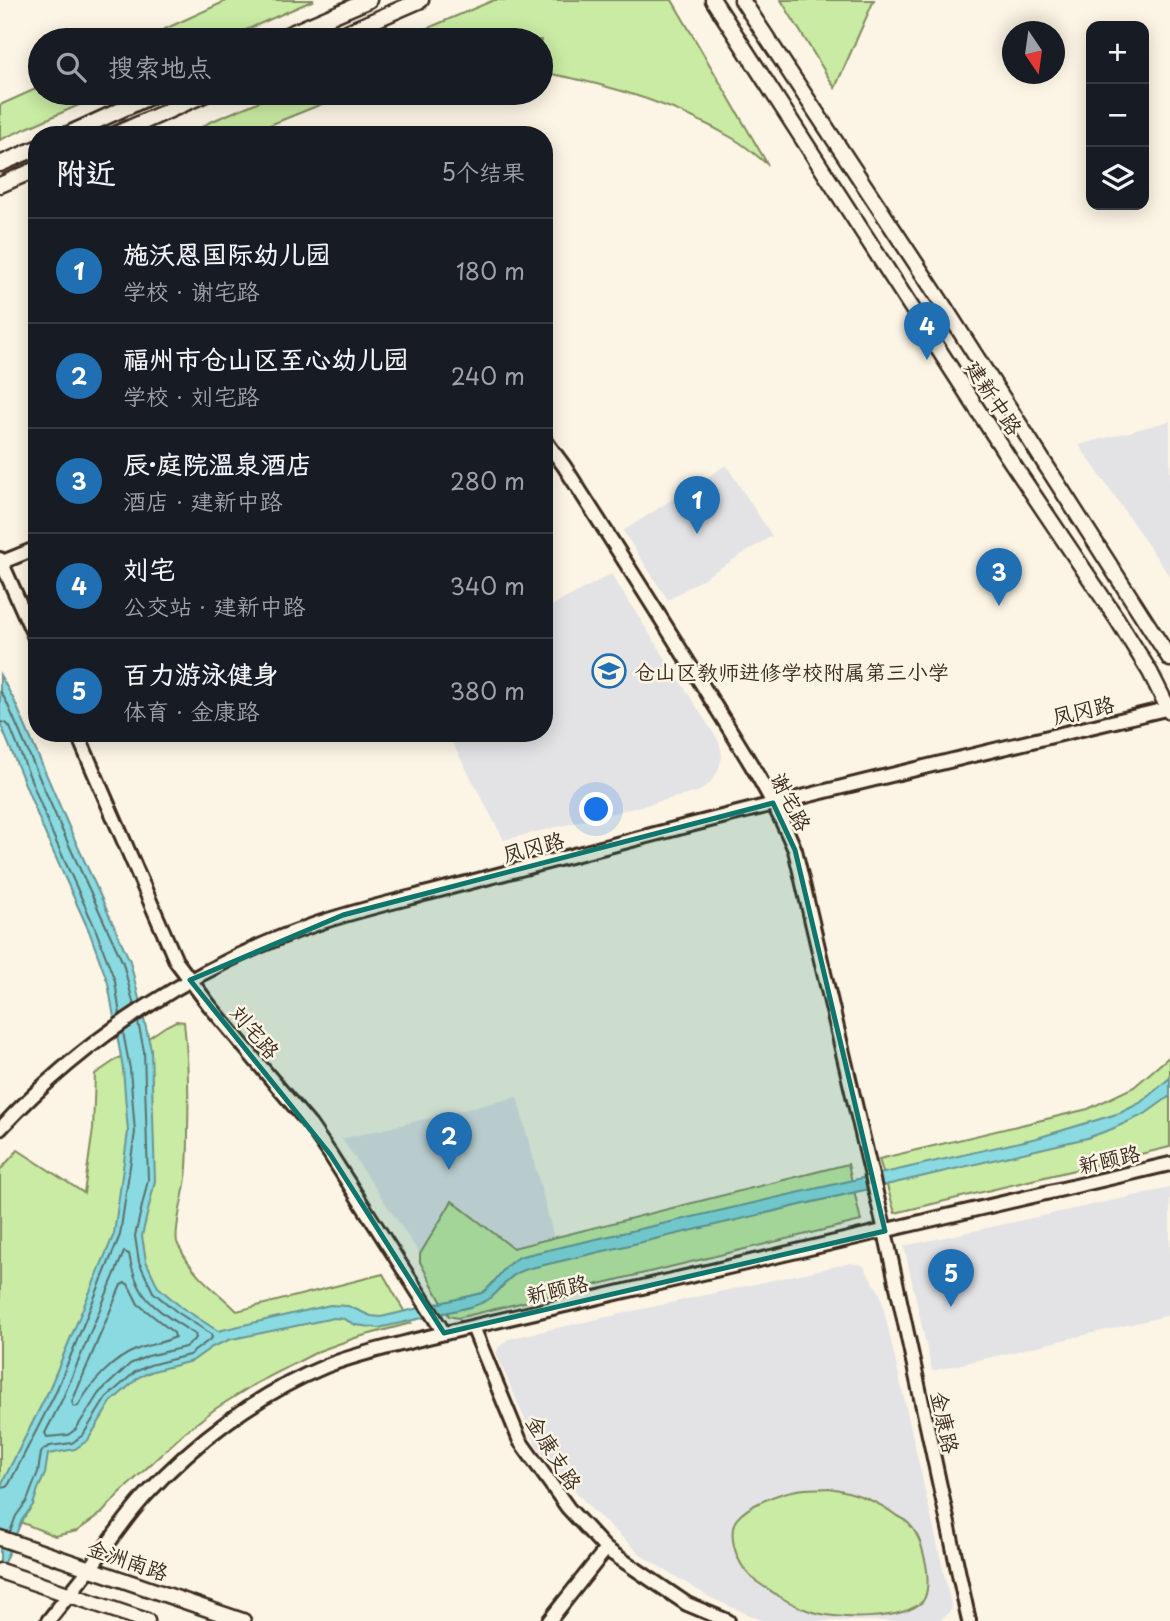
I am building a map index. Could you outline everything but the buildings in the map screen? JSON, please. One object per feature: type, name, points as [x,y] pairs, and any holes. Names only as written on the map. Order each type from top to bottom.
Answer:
[{"type":"main road","points":[[303,28],[369,0]]},
{"type":"main road","points":[[357,28],[421,0]]},
{"type":"main road","name":"建新中路","points":[[713,0],[1003,449],[1100,592],[1170,709]]},
{"type":"main road","name":"建新中路","points":[[742,0],[940,300],[1170,659]]},
{"type":"main road","points":[[86,126],[132,105]]},
{"type":"main road","points":[[134,126],[181,105]]},
{"type":"main road","points":[[0,164],[28,152]]},
{"type":"main road","points":[[0,185],[28,173]]},
{"type":"main road","name":"金洲南路","points":[[0,1538],[243,1621]]},
{"type":"main road","points":[[0,1571],[147,1621]]},
{"type":"street","name":"谢宅路","points":[[553,451],[756,772],[795,850],[885,1231]]},
{"type":"street","points":[[28,551],[0,561],[28,622]]},
{"type":"street","name":"凤冈路","points":[[0,1129],[49,1081],[112,1030],[190,980],[317,923],[773,803],[1170,709]]},
{"type":"street","name":"刘宅路","points":[[81,742],[176,961],[331,1154],[444,1333]]},
{"type":"street","name":"新颐路","points":[[48,1621],[146,1494],[194,1448],[272,1393],[325,1367],[369,1352],[444,1333],[1170,1164]]},
{"type":"street","name":"金康路","points":[[885,1231],[969,1621]]},
{"type":"street","name":"金康支路","points":[[474,1327],[520,1441],[568,1508],[606,1549],[687,1604],[728,1621]]},
{"type":"street","points":[[549,1621],[606,1549]]},
{"type":"highlighted area","points":[[773,803],[795,850],[885,1231],[444,1333],[330,1154],[190,980],[343,915]]},
{"type":"shaded area","points":[[1170,421],[1170,577],[1079,445]]},
{"type":"shaded area","points":[[726,465],[772,536],[668,600],[623,531]]},
{"type":"shaded area","name":"仓山区教师进修学校附属第三小学","points":[[611,574],[718,740],[722,757],[718,771],[700,791],[504,840],[452,742],[553,742],[553,605]]},
{"type":"shaded area","points":[[517,1097],[554,1238],[512,1248],[453,1201],[420,1254],[342,1139]]},
{"type":"shaded area","points":[[1170,1188],[1170,1315],[932,1371],[904,1246]]},
{"type":"shaded area","points":[[850,1263],[863,1265],[880,1293],[952,1609],[940,1621],[763,1621],[709,1597],[644,1557],[591,1509],[537,1447],[496,1353],[508,1339]]},
{"type":"green space","points":[[228,0],[314,0],[250,28],[167,28]]},
{"type":"green space","points":[[494,0],[672,0],[768,165],[734,139],[688,115],[616,89],[553,75],[553,28],[428,28]]},
{"type":"green space","points":[[781,0],[874,0],[835,88]]},
{"type":"green space","points":[[28,92],[28,105],[79,105],[0,140],[0,105]]},
{"type":"green space","points":[[250,105],[319,105],[267,126],[204,126]]},
{"type":"green space","points":[[176,1021],[184,1022],[188,1154],[176,1236],[178,1245],[194,1269],[237,1311],[383,1274],[411,1323],[319,1351],[253,1385],[184,1433],[102,1513],[77,1531],[55,1536],[0,1514],[0,1170],[18,1150],[84,1193],[93,1129],[95,1074]]},
{"type":"green space","points":[[1170,1056],[1170,1147],[895,1213],[879,1159],[1088,1109],[1134,1087]]},
{"type":"green space","points":[[848,1164],[861,1221],[458,1318],[449,1316],[420,1262],[420,1254],[452,1201],[513,1248]]},
{"type":"green space","points":[[829,1488],[873,1501],[910,1525],[919,1539],[926,1564],[928,1578],[923,1601],[913,1608],[885,1616],[819,1614],[777,1595],[743,1568],[732,1536],[734,1523],[741,1515],[764,1500],[781,1494],[801,1489]]},
{"type":"water","points":[[0,675],[14,700],[28,732],[28,742],[32,742],[130,961],[151,1049],[155,1181],[142,1236],[146,1261],[158,1287],[181,1307],[218,1331],[330,1305],[348,1306],[371,1316],[381,1317],[482,1293],[510,1263],[522,1256],[1037,1138],[1120,1113],[1140,1103],[1170,1078],[1170,1096],[1145,1114],[1087,1138],[527,1269],[511,1278],[489,1299],[469,1307],[379,1328],[334,1318],[228,1340],[192,1361],[139,1377],[111,1402],[88,1440],[75,1449],[48,1454],[45,1474],[33,1505],[22,1520],[0,1572],[0,1487],[48,1392],[114,1234],[128,1132],[123,1069],[108,983],[89,931],[0,723]]},
{"type":"place","name":"刘宅","points":[[927,360]]},
{"type":"place","name":"施沃恩国际幼儿园","points":[[697,534]]},
{"type":"place","name":"辰·庭院温泉酒店","points":[[999,606]]},
{"type":"place","name":"仓山区教师进修学校附属第三小学","points":[[609,671]]},
{"type":"place","name":"福州市仓山区至心幼儿园","points":[[449,1170]]},
{"type":"place","name":"百力游泳健身","points":[[951,1307]]}]
